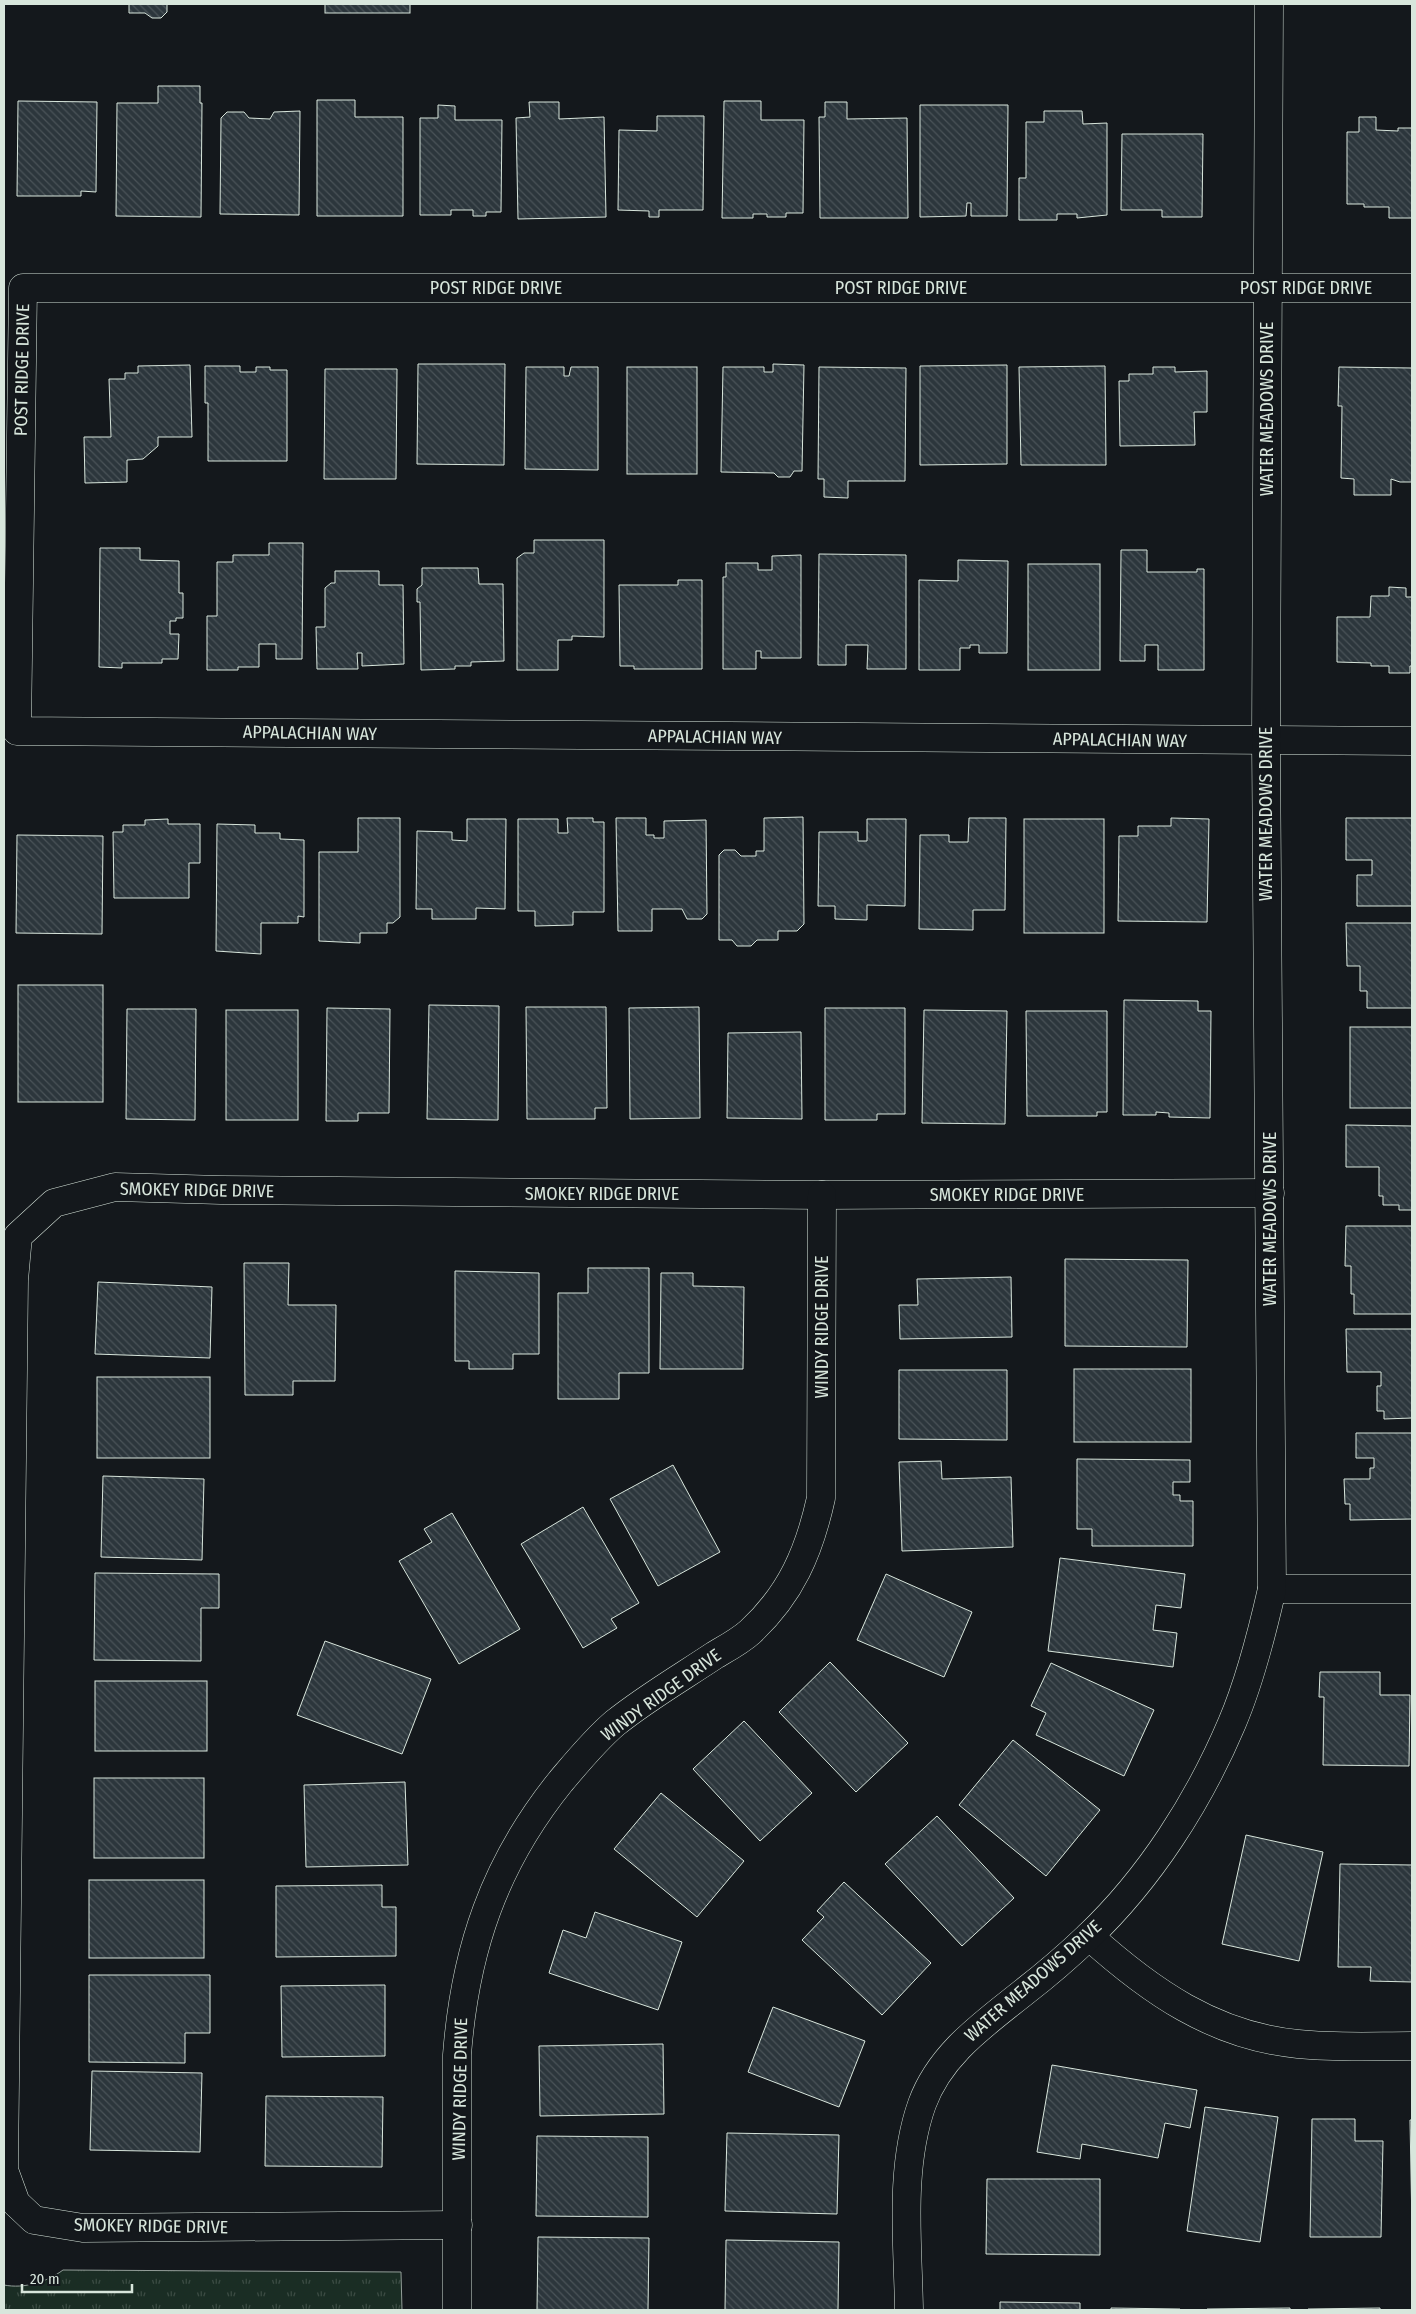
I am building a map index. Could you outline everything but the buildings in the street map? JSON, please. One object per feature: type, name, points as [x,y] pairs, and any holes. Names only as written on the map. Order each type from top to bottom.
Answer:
[{"type":"street","name":"WATER MEADOWS DRIVE","points":[[909,2310],[908,2175],[914,2133],[923,2102],[939,2071],[961,2043],[1042,1978],[1089,1936],[1120,1903],[1184,1816],[1209,1771],[1232,1722],[1264,1622],[1272,1589],[1266,742],[1269,4]]},
{"type":"street","name":"POST RIDGE DRIVE","points":[[17,730],[23,288],[1412,288]]},
{"type":"street","name":"APPALACHIAN WAY","points":[[17,730],[1412,742]]},
{"type":"street","name":"SMOKEY RIDGE DRIVE","points":[[458,2224],[83,2228],[34,2220],[16,2203],[4,2170],[14,1280],[18,1236],[54,1203],[115,1187],[240,1191],[822,1195],[1270,1194]]},
{"type":"street","name":"WINDY RIDGE DRIVE","points":[[457,2310],[458,2055],[460,2020],[465,1984],[488,1904],[506,1864],[528,1825],[587,1749],[616,1723],[749,1633],[783,1596],[799,1568],[813,1532],[821,1498],[822,1195]]},
{"type":"street","points":[[1272,1589],[1412,1589]]},
{"type":"street","points":[[1089,1936],[1146,1984],[1205,2018],[1233,2029],[1261,2038],[1296,2044],[1412,2046]]},
{"type":"green space","points":[[63,2270],[401,2272],[402,2310],[4,2310],[4,2285],[35,2284]]}]
